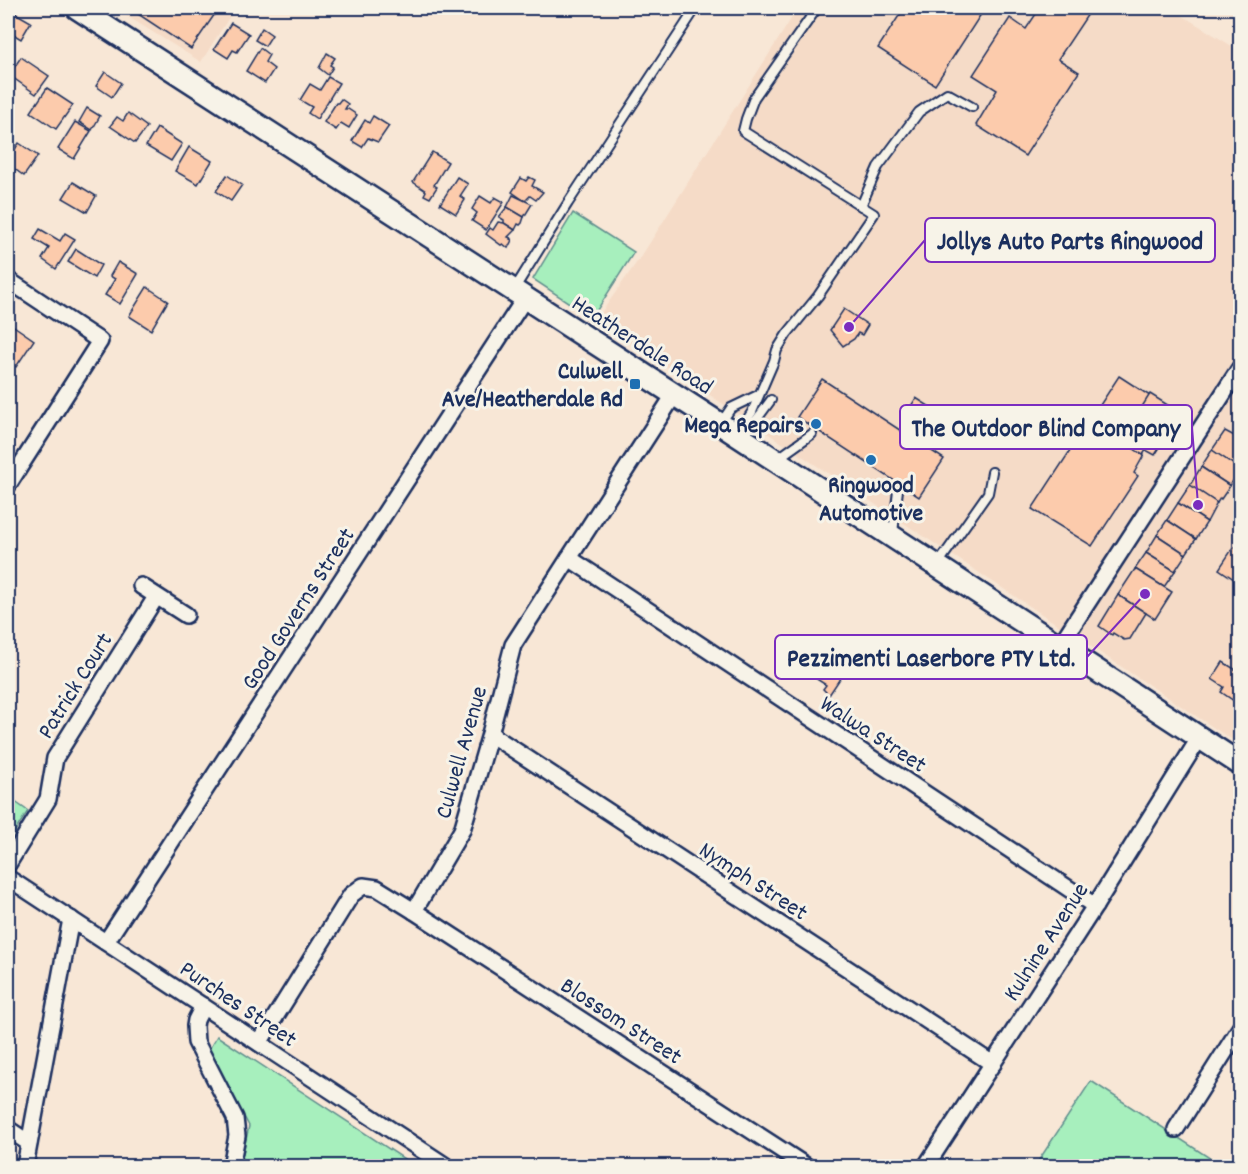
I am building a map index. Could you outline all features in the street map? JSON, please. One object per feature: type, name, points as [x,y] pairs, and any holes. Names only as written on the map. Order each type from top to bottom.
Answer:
[{"type":"main road","name":"Heatherdale Road","points":[[77,8],[1240,764]]},
{"type":"street","points":[[8,280],[100,341],[8,485]]},
{"type":"street","name":"Good Governs Street","points":[[106,942],[519,294]]},
{"type":"street","points":[[1060,645],[1240,368]]},
{"type":"street","name":"Culwell Avenue","points":[[414,911],[462,830],[513,645],[674,395]]},
{"type":"street","name":"Walwa Street","points":[[569,558],[1095,906]]},
{"type":"street","points":[[141,586],[186,615]]},
{"type":"street","name":"Patrick Court","points":[[8,864],[48,799],[55,758],[156,597]]},
{"type":"street","name":"Nymph Street","points":[[490,734],[993,1064]]},
{"type":"street","name":"Kulnine Avenue","points":[[926,1167],[1095,906],[1200,737]]},
{"type":"street","name":"Purches Street","points":[[8,878],[446,1167]]},
{"type":"street","points":[[259,1043],[351,895],[363,886],[377,888],[414,911]]},
{"type":"street","name":"Blossom Street","points":[[414,911],[806,1167]]},
{"type":"street","points":[[25,1167],[71,919]]},
{"type":"street","points":[[203,1006],[196,1020],[196,1042],[235,1118],[237,1136],[231,1167]]},
{"type":"street","points":[[1176,1129],[1240,1028]]},
{"type":"street","points":[[8,1129],[28,1143]]},
{"type":"lane","points":[[519,294],[568,203],[696,8]]},
{"type":"lane","points":[[733,433],[752,412],[777,350],[818,296],[874,214],[743,131],[754,98],[817,8]]},
{"type":"lane","points":[[861,206],[878,167],[919,112],[947,93],[972,107]]},
{"type":"lane","points":[[733,433],[731,408],[759,394]]},
{"type":"lane","points":[[733,433],[771,400]]},
{"type":"lane","points":[[775,460],[812,434]]},
{"type":"lane","points":[[937,566],[988,493],[993,472]]},
{"type":"lane","points":[[892,536],[898,490]]},
{"type":"shaded area","points":[[114,8],[235,8],[201,62]]},
{"type":"shaded area","points":[[798,8],[1170,8],[1240,51],[1240,745],[596,320],[644,252]]},
{"type":"green space","points":[[573,213],[634,252],[592,318],[533,279]]},
{"type":"green space","points":[[8,797],[28,811],[8,842]]},
{"type":"green space","points":[[217,1036],[415,1166],[240,1166],[249,1126],[209,1049]]},
{"type":"green space","points":[[1091,1081],[1222,1166],[1035,1166]]},
{"type":"building","points":[[129,8],[219,8],[191,49]]},
{"type":"building","points":[[904,8],[985,8],[935,85],[878,48]]},
{"type":"building","points":[[1040,8],[1092,8],[1058,59],[1079,72],[1025,156],[976,125],[997,90],[973,75],[1010,18],[1026,29]]},
{"type":"building","points":[[10,10],[31,22],[21,39],[8,31]]},
{"type":"building","points":[[231,23],[249,34],[237,52],[233,50],[228,58],[214,49]]},
{"type":"building","points":[[262,28],[272,35],[265,46],[255,40]]},
{"type":"building","points":[[260,48],[269,55],[265,62],[274,69],[265,83],[246,71]]},
{"type":"building","points":[[327,53],[335,58],[330,65],[333,67],[328,75],[319,68]]},
{"type":"building","points":[[21,57],[49,76],[36,94],[9,75]]},
{"type":"building","points":[[105,72],[121,83],[112,97],[96,86]]},
{"type":"building","points":[[328,77],[339,83],[317,119],[308,113],[312,107],[300,100],[310,84],[320,90]]},
{"type":"building","points":[[47,88],[73,105],[56,129],[31,112]]},
{"type":"building","points":[[341,99],[348,104],[345,109],[357,115],[349,128],[341,123],[336,130],[324,122]]},
{"type":"building","points":[[87,108],[100,116],[92,130],[79,122]]},
{"type":"building","points":[[128,113],[147,127],[135,143],[110,126],[117,117],[123,121]]},
{"type":"building","points":[[373,116],[389,126],[378,142],[368,138],[362,147],[352,141],[365,120],[369,123]]},
{"type":"building","points":[[75,122],[91,131],[74,159],[58,149]]},
{"type":"building","points":[[157,128],[182,144],[171,161],[146,146]]},
{"type":"building","points":[[19,143],[38,156],[24,176],[8,164],[8,160]]},
{"type":"building","points":[[189,147],[212,161],[198,184],[175,171]]},
{"type":"building","points":[[432,152],[448,162],[434,185],[437,187],[430,198],[424,195],[426,191],[413,182]]},
{"type":"building","points":[[227,175],[242,185],[231,201],[216,191]]},
{"type":"building","points":[[457,177],[468,184],[460,196],[465,200],[456,214],[440,204]]},
{"type":"building","points":[[529,177],[535,180],[532,186],[543,192],[536,200],[530,196],[525,201],[512,192],[521,178],[526,181]]},
{"type":"building","points":[[73,182],[96,196],[87,212],[63,198]]},
{"type":"building","points":[[513,195],[532,204],[524,217],[507,207]]},
{"type":"building","points":[[480,196],[491,203],[495,197],[504,202],[486,230],[472,221],[477,213],[472,209]]},
{"type":"building","points":[[507,207],[524,217],[515,230],[499,217]]},
{"type":"building","points":[[498,222],[515,230],[508,237],[512,240],[508,248],[486,234],[490,228],[493,230]]},
{"type":"building","points":[[40,229],[60,241],[65,233],[75,239],[56,269],[42,259],[49,248],[34,239]]},
{"type":"building","points":[[76,249],[101,265],[94,278],[68,262]]},
{"type":"building","points":[[118,262],[138,274],[120,304],[105,295],[115,279],[110,276]]},
{"type":"building","points":[[147,287],[168,301],[151,330],[129,316]]},
{"type":"building","points":[[844,309],[868,325],[862,335],[858,333],[854,339],[843,346],[830,330]]},
{"type":"building","points":[[8,322],[34,340],[16,367],[8,361],[8,352],[11,348],[8,346]]},
{"type":"building","points":[[1119,376],[1150,396],[1121,440],[1144,455],[1134,473],[1138,476],[1092,546],[1032,509]]},
{"type":"building","points":[[822,379],[944,459],[919,497],[797,417]]},
{"type":"building","points":[[1150,394],[1182,414],[1173,431],[1171,430],[1155,455],[1146,450],[1143,455],[1121,440]]},
{"type":"building","points":[[916,398],[946,417],[948,414],[963,424],[947,448],[903,419]]},
{"type":"building","points":[[1225,431],[1240,439],[1240,469],[1212,450]]},
{"type":"building","points":[[1212,450],[1240,469],[1230,486],[1201,467]]},
{"type":"building","points":[[1201,467],[1230,486],[1217,503],[1190,485]]},
{"type":"building","points":[[1190,485],[1217,503],[1207,522],[1178,503]]},
{"type":"building","points":[[1178,503],[1207,522],[1196,539],[1167,520]]},
{"type":"building","points":[[1167,520],[1196,539],[1186,554],[1157,535]]},
{"type":"building","points":[[1157,535],[1186,554],[1175,571],[1146,553]]},
{"type":"building","points":[[1238,546],[1240,548],[1240,583],[1219,569],[1233,548]]},
{"type":"building","points":[[1146,553],[1175,571],[1164,587],[1135,569]]},
{"type":"building","points":[[1135,569],[1172,592],[1155,619],[1118,595]]},
{"type":"building","points":[[1118,595],[1146,613],[1130,639],[1124,640],[1113,633],[1112,635],[1099,626]]},
{"type":"building","points":[[823,661],[843,674],[829,695],[823,689],[826,685],[815,678],[817,674],[815,672]]},
{"type":"building","points":[[1223,662],[1236,670],[1240,663],[1240,705],[1221,692],[1224,687],[1212,679]]},
{"type":"place","name":"Jollys Auto Parts Ringwood","points":[[849,327]]},
{"type":"place","name":"Culwell Ave/Heatherdale Rd","points":[[635,384]]},
{"type":"place","name":"Mega Repairs","points":[[816,424]]},
{"type":"place","name":"Ringwood Automotive","points":[[871,460]]},
{"type":"place","name":"The Outdoor Blind Company","points":[[1198,505]]},
{"type":"place","name":"Pezzimenti Laserbore PTY Ltd.","points":[[1145,594]]}]
